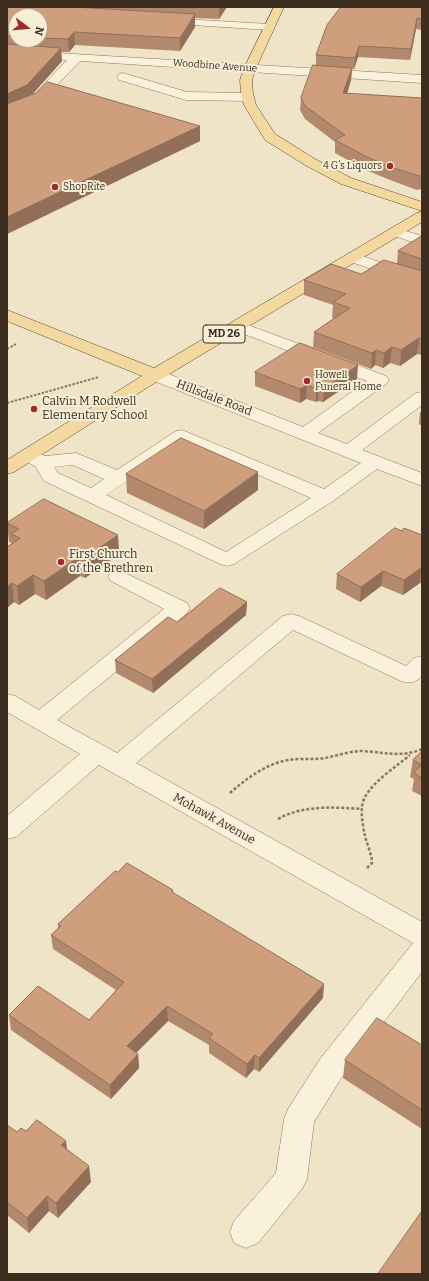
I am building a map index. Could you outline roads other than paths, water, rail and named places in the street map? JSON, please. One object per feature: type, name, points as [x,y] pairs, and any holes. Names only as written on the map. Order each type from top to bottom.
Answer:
[{"type":"main road","points":[[279,7],[250,68],[246,80],[248,97],[257,118],[270,137],[290,151],[351,183],[422,207]]},
{"type":"main road","name":"MD 26","points":[[7,468],[35,458],[155,375],[422,216]]},
{"type":"main road","name":"Hillsdale Road","points":[[7,316],[155,375]]},
{"type":"street","points":[[154,20],[269,27]]},
{"type":"street","name":"Woodbine Avenue","points":[[7,53],[420,79]]},
{"type":"street","points":[[7,114],[33,103],[77,57]]},
{"type":"street","points":[[420,79],[422,64]]},
{"type":"street","points":[[123,77],[186,96],[248,97]]},
{"type":"street","points":[[396,232],[422,241]]},
{"type":"street","points":[[353,258],[404,275],[421,273]]},
{"type":"street","points":[[237,326],[380,380],[304,434]]},
{"type":"street","name":"Hillsdale Road","points":[[155,375],[422,480]]},
{"type":"street","points":[[349,451],[422,397]]},
{"type":"street","points":[[92,496],[182,435],[326,497]]},
{"type":"street","points":[[35,458],[76,459],[118,478]]},
{"type":"street","points":[[35,458],[51,477],[227,560],[326,497],[375,461]]},
{"type":"street","points":[[40,721],[179,608],[118,577]]},
{"type":"street","points":[[118,765],[292,621],[409,676],[422,663]]},
{"type":"street","name":"Mohawk Avenue","points":[[7,702],[422,935]]},
{"type":"street","points":[[7,830],[96,753]]},
{"type":"street","points":[[246,1232],[291,1179],[299,1119],[331,1068],[422,951]]},
{"type":"place","name":"4 G's Liquors","points":[[390,166]]},
{"type":"place","name":"ShopRite","points":[[55,187]]},
{"type":"place","name":"Howell Funeral Home","points":[[307,381]]},
{"type":"place","name":"Calvin M Rodwell Elementary School","points":[[34,409]]},
{"type":"place","name":"First Church of the Brethren","points":[[61,562]]}]
